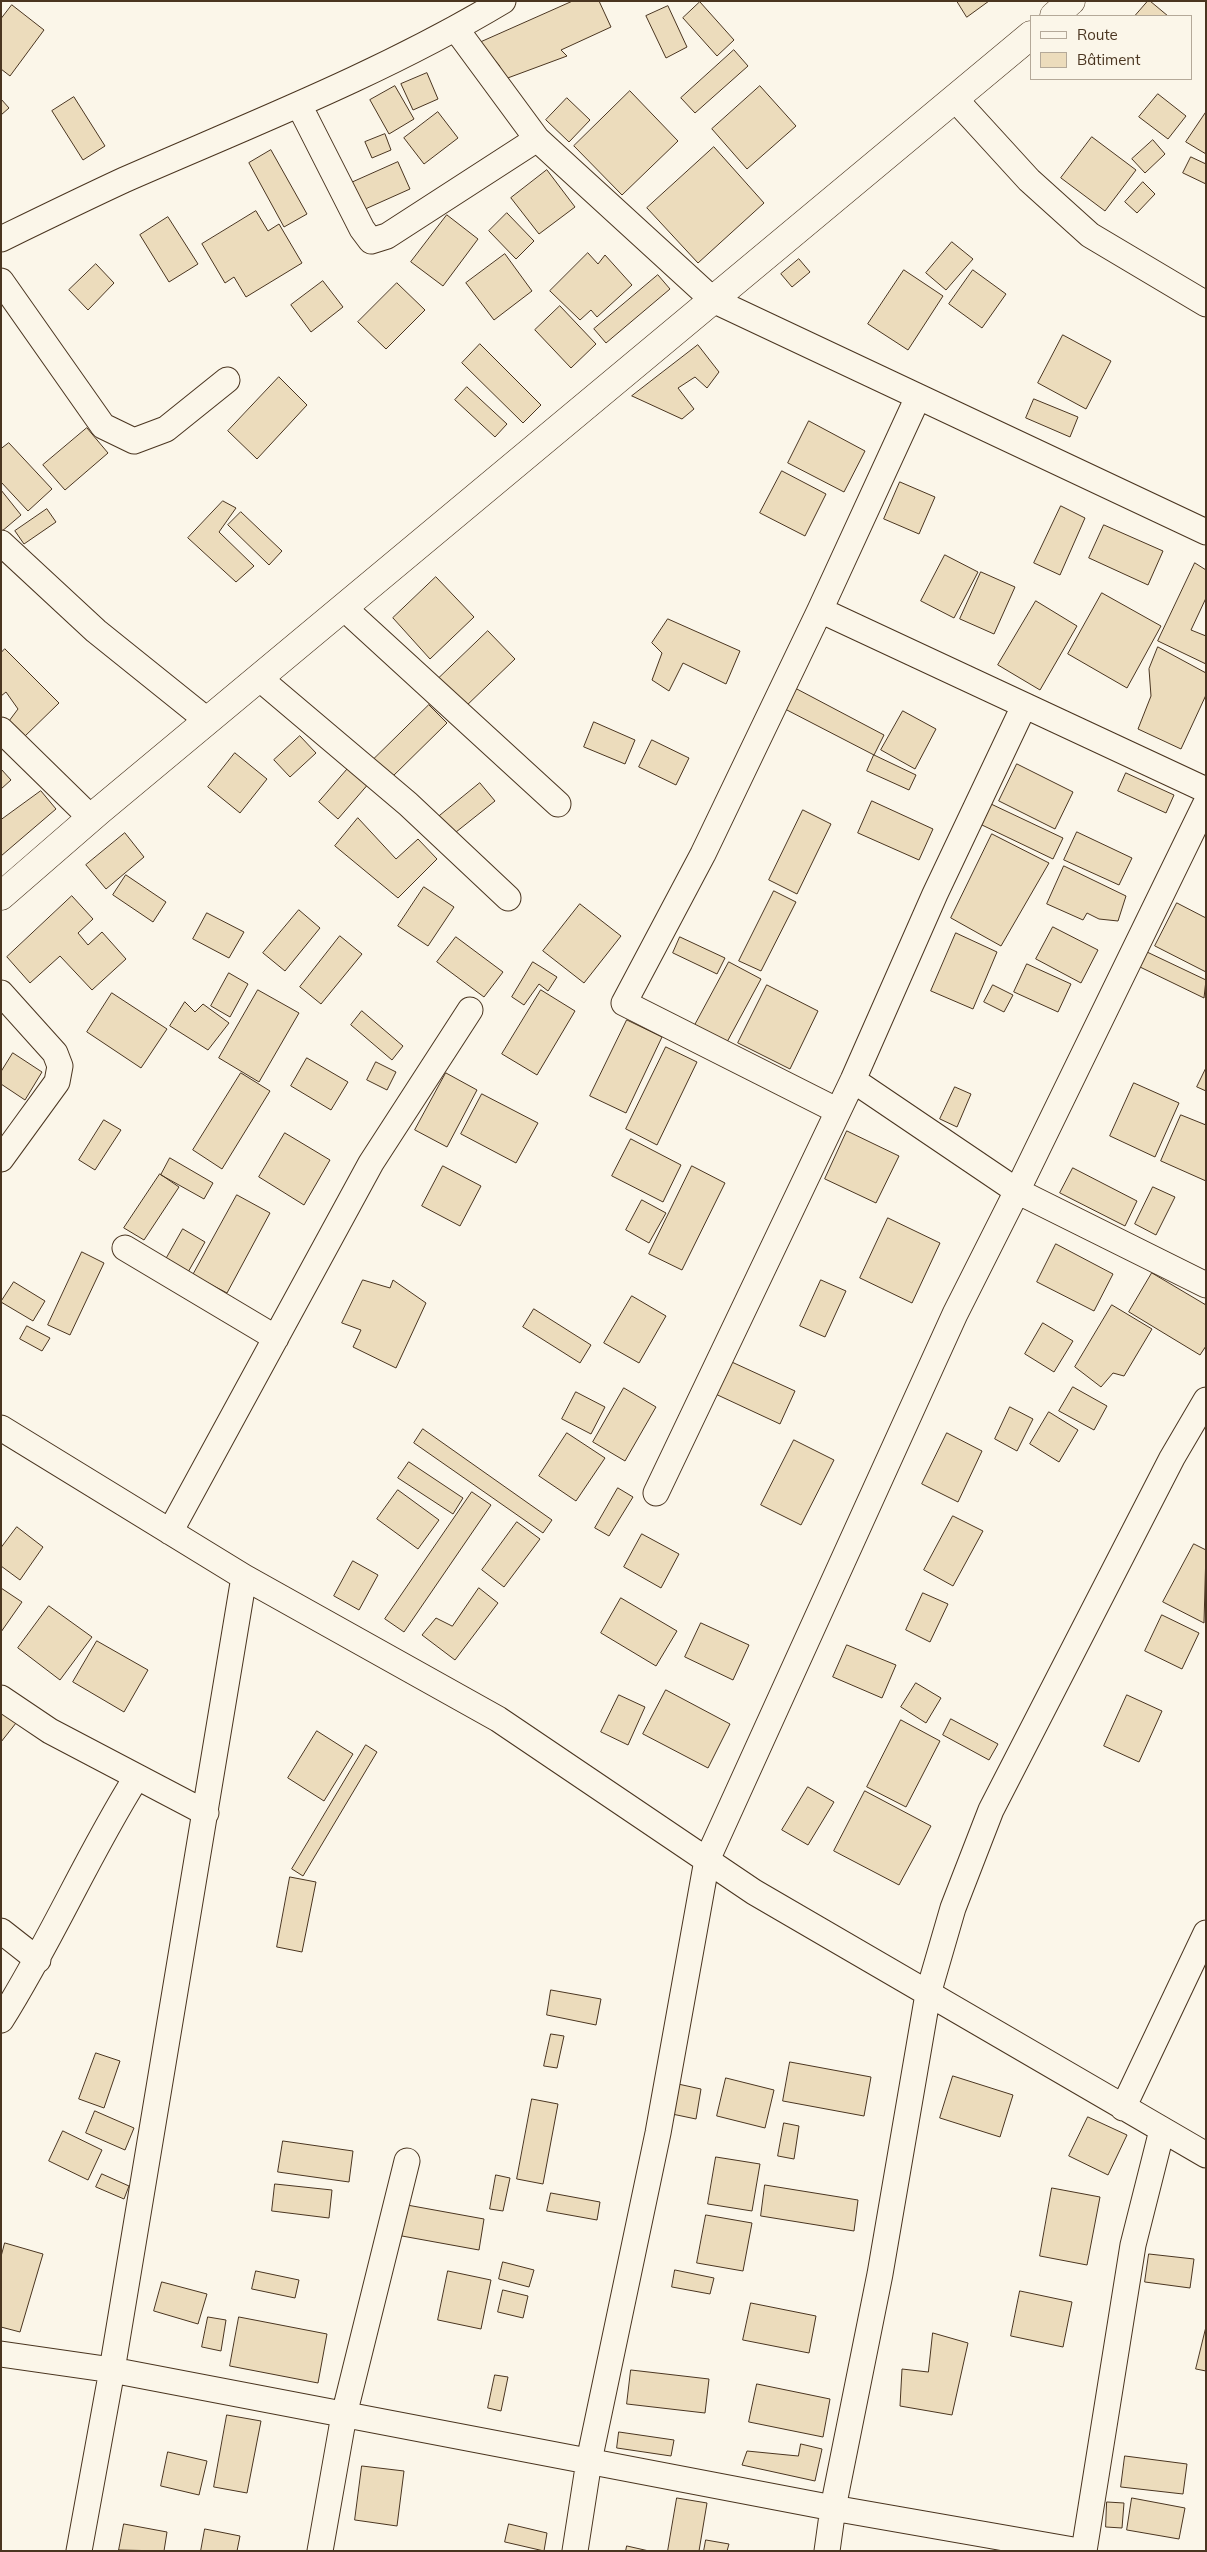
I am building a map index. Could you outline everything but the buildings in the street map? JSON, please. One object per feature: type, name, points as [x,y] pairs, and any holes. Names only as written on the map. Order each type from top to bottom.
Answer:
[{"type":"street","points":[[1,239],[122,181],[299,105],[456,29],[503,1]]},
{"type":"street","points":[[1055,15],[1071,1]]},
{"type":"street","points":[[456,29],[537,139],[713,300],[1206,532]]},
{"type":"street","points":[[3,892],[1030,36]]},
{"type":"street","points":[[955,98],[1029,180],[1090,235],[1206,304]]},
{"type":"street","points":[[299,105],[362,229],[371,241],[387,236],[537,139]]},
{"type":"street","points":[[1,281],[103,426],[134,441],[166,429],[227,380]]},
{"type":"street","points":[[838,1111],[624,1003],[703,854],[820,610],[918,397]]},
{"type":"street","points":[[1,543],[96,631],[208,721]]},
{"type":"street","points":[[344,608],[558,804]]},
{"type":"street","points":[[820,610],[1206,790]]},
{"type":"street","points":[[259,678],[408,804],[508,898]]},
{"type":"street","points":[[656,1493],[853,1080],[935,894],[1024,706]]},
{"type":"street","points":[[1,730],[91,818]]},
{"type":"street","points":[[575,2551],[589,2461],[658,2133],[707,1860],[955,1314],[1206,803]]},
{"type":"street","points":[[1,993],[55,1053],[60,1066],[58,1082],[1,1159]]},
{"type":"street","points":[[170,1532],[371,1163],[470,1010]]},
{"type":"street","points":[[853,1080],[1017,1191],[1206,1285]]},
{"type":"street","points":[[125,1248],[276,1338]]},
{"type":"street","points":[[827,2551],[833,2508],[880,2274],[928,1994],[953,1908],[991,1810],[1172,1458],[1206,1400]]},
{"type":"street","points":[[1,1428],[244,1577],[498,1719],[754,1892],[1206,2155]]},
{"type":"street","points":[[79,2551],[112,2370],[244,1577]]},
{"type":"street","points":[[1,1698],[50,1730],[136,1778],[206,1813]]},
{"type":"street","points":[[1,2020],[38,1960],[118,1805],[136,1778]]},
{"type":"street","points":[[1,1931],[38,1960]]},
{"type":"street","points":[[1123,2108],[1206,1933]]},
{"type":"street","points":[[1084,2551],[1133,2245],[1162,2130]]},
{"type":"street","points":[[320,2551],[344,2415],[407,2160]]},
{"type":"street","points":[[1,2354],[112,2370],[833,2508],[1078,2551]]}]
